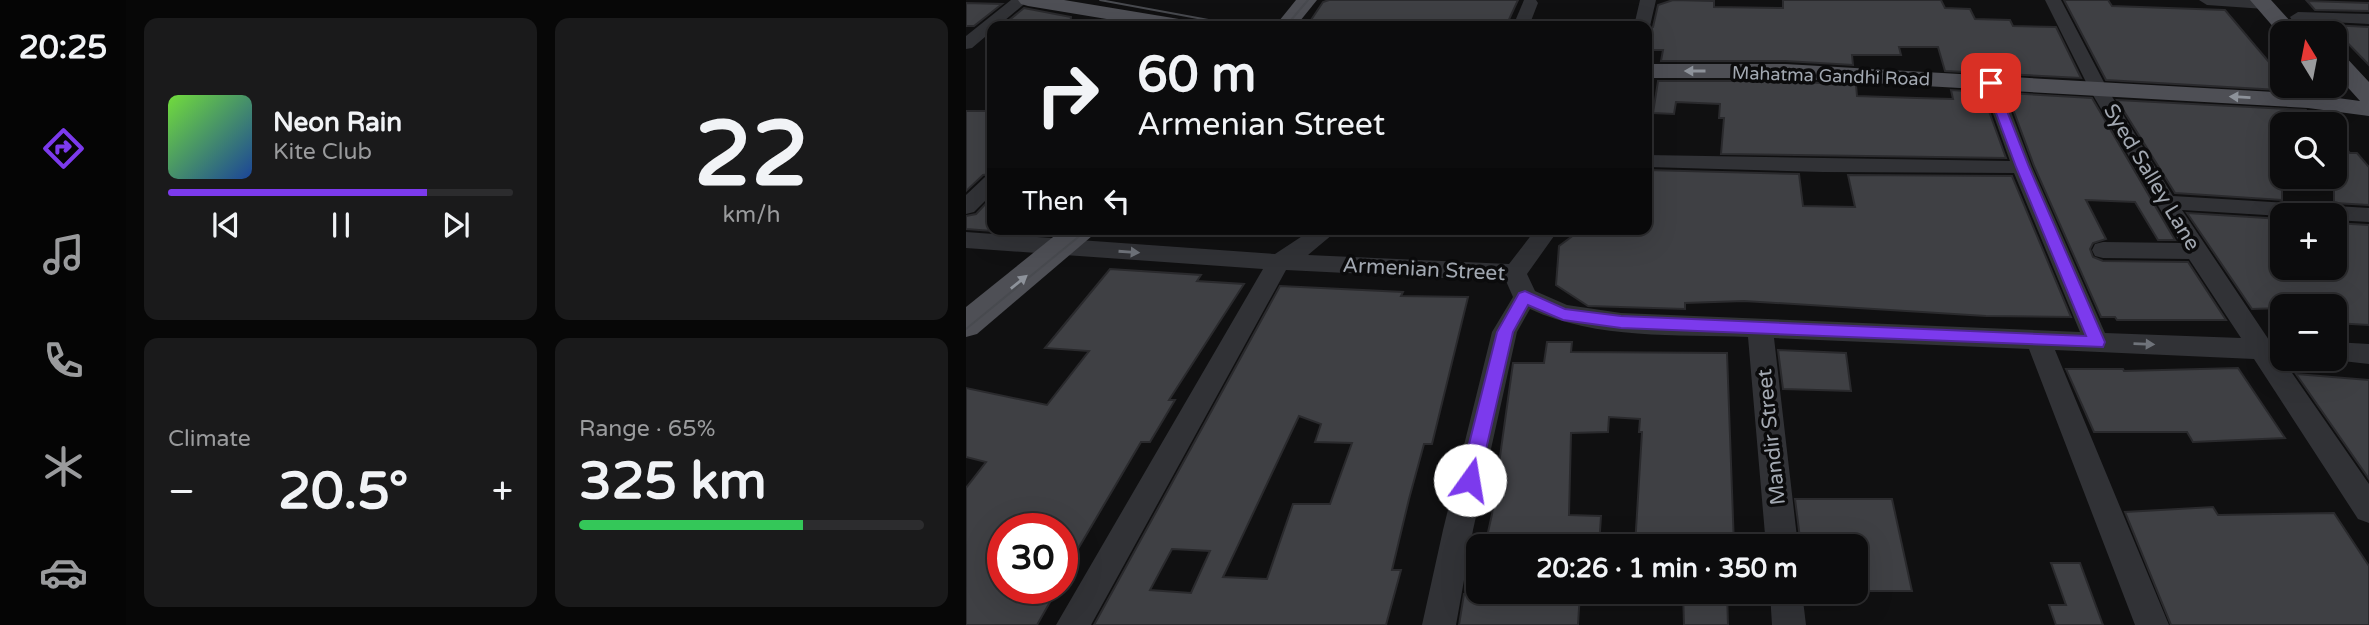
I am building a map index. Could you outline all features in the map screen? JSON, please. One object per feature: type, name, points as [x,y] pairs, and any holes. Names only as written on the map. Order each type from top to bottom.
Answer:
[{"type":"main road","points":[[1028,0],[1155,21]]},
{"type":"main road","points":[[1289,21],[1307,0]]},
{"type":"main road","points":[[2262,2],[2291,17]]},
{"type":"main road","name":"Mahatma Gandhi Road","points":[[1652,71],[1785,71],[2308,101],[2355,96]]},
{"type":"main road","points":[[2355,96],[2369,128]]},
{"type":"main road","points":[[966,325],[1072,239]]},
{"type":"street","points":[[994,21],[1021,0]]},
{"type":"street","points":[[1643,21],[1648,0]]},
{"type":"street","name":"Syed Salley Lane","points":[[2053,0],[2099,90],[2196,251],[2270,349]]},
{"type":"street","points":[[2207,0],[2262,2]]},
{"type":"street","points":[[1523,21],[1530,3]]},
{"type":"street","points":[[2291,17],[2369,19]]},
{"type":"street","points":[[967,42],[987,26]]},
{"type":"street","points":[[967,42],[987,43]]},
{"type":"street","points":[[1991,83],[2022,167],[2097,342]]},
{"type":"street","points":[[1652,161],[1823,166],[2022,167]]},
{"type":"street","points":[[966,207],[987,186]]},
{"type":"street","points":[[2166,202],[2369,215]]},
{"type":"street","points":[[1073,625],[1279,262],[1321,235]]},
{"type":"street","points":[[1439,625],[1458,530],[1505,332],[1520,285],[1545,235]]},
{"type":"street","name":"Armenian Street","points":[[966,240],[1072,239],[1520,285],[1563,314],[1621,322],[2270,350]]},
{"type":"street","points":[[2103,250],[2196,251]]},
{"type":"street","name":"Mandir Street","points":[[1760,328],[1781,534]]},
{"type":"street","points":[[2038,340],[2152,625]]},
{"type":"street","points":[[2347,353],[2369,354]]},
{"type":"street","name":"Syed Salley Lane","points":[[2284,371],[2369,509]]},
{"type":"street","points":[[1787,604],[1790,625]]},
{"type":"building","points":[[1518,0],[1508,21],[1310,21],[1323,2]]},
{"type":"building","points":[[1673,0],[1714,1],[1714,7],[1783,8],[1783,0],[1941,0],[1945,8],[1970,9],[1975,19],[2010,20],[2013,26],[2056,27],[2081,78],[1945,71],[1938,47],[1899,47],[1901,55],[1852,55],[1853,65],[1785,61],[1661,61],[1663,50],[1652,50],[1652,28],[1658,5]]},
{"type":"building","points":[[2064,0],[2108,0],[2112,6],[2225,10],[2270,63],[2270,89],[2106,80]]},
{"type":"building","points":[[2307,1],[2369,3],[2369,11],[2315,10]]},
{"type":"building","points":[[966,3],[1002,4],[974,26],[966,26]]},
{"type":"building","points":[[1024,8],[1071,17],[1071,21],[1008,21]]},
{"type":"building","points":[[2347,26],[2369,27],[2369,65],[2347,42]]},
{"type":"building","points":[[1658,81],[1785,81],[1856,85],[1857,96],[1953,99],[1951,90],[1982,92],[2006,158],[1721,154],[1724,118],[1719,118],[1720,104],[1676,102],[1674,114],[1653,113]]},
{"type":"building","points":[[2007,93],[2092,98],[2175,240],[2158,240],[2135,202],[2086,200],[2106,239],[2093,243],[2090,249],[2093,257],[2103,261],[2188,262],[2226,320],[2117,320],[2115,317],[2101,317],[2034,166]]},
{"type":"building","points":[[2117,100],[2306,110],[2307,112],[2270,112],[2270,189],[2282,189],[2282,200],[2175,193]]},
{"type":"building","points":[[966,111],[987,111],[987,175],[983,175],[966,191]]},
{"type":"building","points":[[2347,149],[2350,153],[2357,153],[2369,167],[2369,205],[2334,203],[2334,189],[2347,189]]},
{"type":"building","points":[[1652,170],[1799,174],[1803,206],[1855,207],[1848,175],[2012,176],[2071,317],[1986,316],[1744,301],[1685,303],[1685,309],[1588,306],[1556,285],[1559,246],[1574,235],[1652,235]]},
{"type":"building","points":[[987,202],[987,231],[966,229],[966,216],[976,214]]},
{"type":"building","points":[[2187,213],[2270,218],[2270,280],[2347,280],[2347,224],[2369,225],[2369,325],[2347,324],[2347,294],[2270,294],[2270,308],[2252,309]]},
{"type":"building","points":[[1110,269],[1201,275],[1197,281],[1244,284],[1169,400],[1175,400],[1150,442],[1141,442],[1078,549],[1078,513],[987,513],[987,604],[1049,604],[1037,625],[966,625],[966,488],[986,462],[966,457],[966,388],[1047,405],[1089,351],[1045,348]]},
{"type":"building","points":[[1280,286],[1403,292],[1401,296],[1468,297],[1432,444],[1424,444],[1409,499],[1392,570],[1401,570],[1386,625],[1094,625]],"holes":[[[1299,416],[1321,424],[1315,442],[1352,443],[1330,504],[1293,504],[1267,579],[1223,577]],[[1172,549],[1210,551],[1191,593],[1150,590]]]},
{"type":"building","points":[[1547,342],[1572,342],[1571,352],[1727,353],[1734,534],[1636,534],[1642,432],[1639,432],[1640,419],[1609,417],[1608,432],[1571,433],[1569,515],[1601,516],[1600,534],[1488,534],[1513,363],[1544,363]]},
{"type":"building","points":[[1778,350],[1846,353],[1851,391],[1783,389]]},
{"type":"building","points":[[2238,368],[2285,438],[2193,442],[2187,432],[2094,432],[2066,369],[2124,371]]},
{"type":"building","points":[[2296,374],[2369,380],[2369,479]]},
{"type":"building","points":[[1795,499],[1892,499],[1912,591],[1868,591],[1868,534],[1799,534]]},
{"type":"building","points":[[2213,507],[2218,515],[2334,513],[2369,566],[2369,625],[2171,625],[2125,512]]},
{"type":"building","points":[[2051,563],[2080,563],[2103,625],[2056,625],[2049,605],[2066,605]]},
{"type":"building","points":[[1464,594],[1466,604],[1579,604],[1578,625],[1459,625]]},
{"type":"building","points":[[1683,604],[1727,604],[1728,625],[1684,625]]},
{"type":"tram line","points":[[1100,0],[1214,21]]},
{"type":"tram line","points":[[1290,21],[1308,0]]},
{"type":"tram line","points":[[966,329],[1081,235]]},
{"type":"route","points":[[1470,480],[1505,332],[1525,297],[1563,314],[1621,322],[2097,342],[2022,167],[1991,83]]}]
